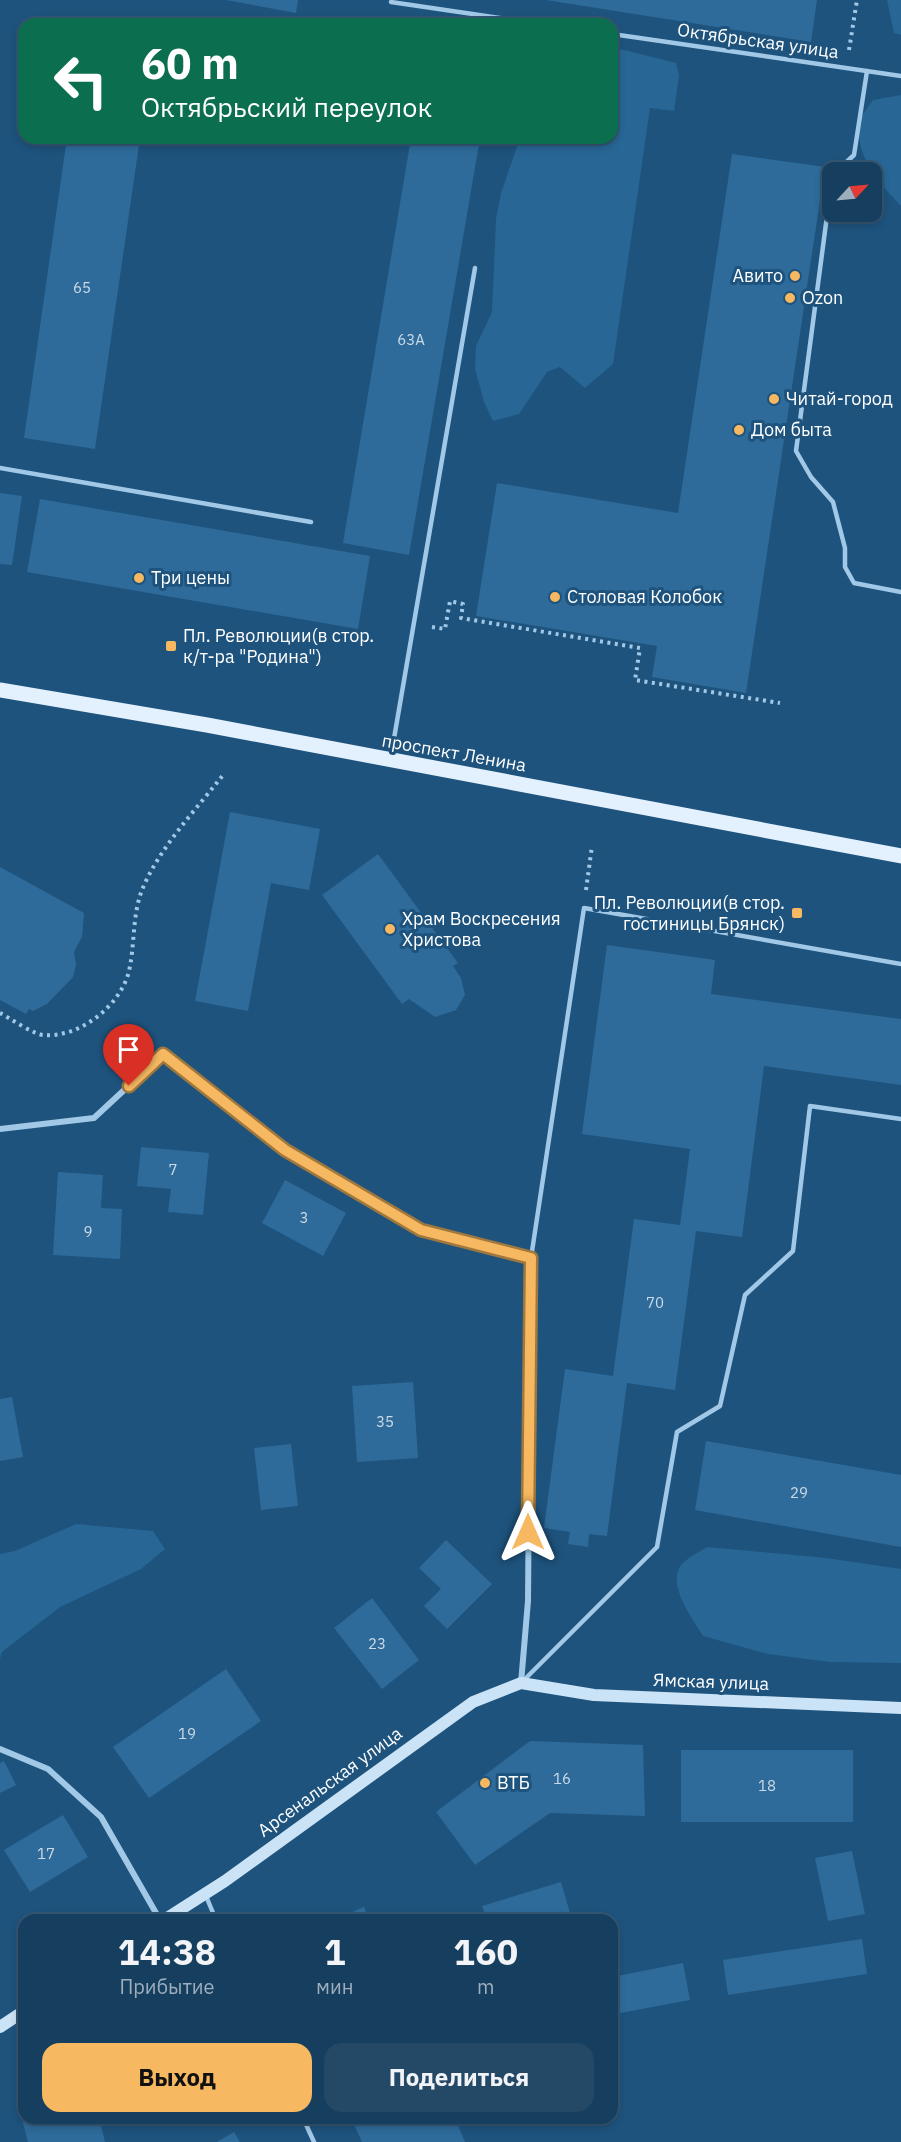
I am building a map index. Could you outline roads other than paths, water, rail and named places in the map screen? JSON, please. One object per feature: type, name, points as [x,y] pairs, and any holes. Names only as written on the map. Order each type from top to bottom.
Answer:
[{"type":"main road","name":"проспект Ленина","points":[[0,690],[207,725],[901,856]]},
{"type":"street","points":[[0,1130],[94,1118],[163,1054],[285,1150],[421,1230],[531,1258],[528,1601],[521,1683]]},
{"type":"street","name":"Ямская улица","points":[[521,1683],[594,1695],[901,1708]]},
{"type":"street","name":"Арсенальская улица","points":[[172,1914],[204,1894],[473,1702],[521,1683]]},
{"type":"street","points":[[0,1749],[48,1769],[101,1817],[158,1914]]},
{"type":"street","points":[[0,2027],[18,2015]]},
{"type":"lane","points":[[391,2],[500,18]]},
{"type":"lane","name":"Октябрьская улица","points":[[618,35],[901,76]]},
{"type":"lane","points":[[847,162],[855,155],[867,71]]},
{"type":"lane","points":[[826,222],[796,451],[811,477],[833,502],[845,548],[844,567],[854,583],[901,592]]},
{"type":"lane","points":[[390,761],[475,268]]},
{"type":"lane","points":[[0,468],[311,522]]},
{"type":"lane","points":[[531,1258],[584,908],[901,964]]},
{"type":"lane","points":[[521,1683],[657,1547],[677,1432],[720,1406],[745,1295],[793,1251],[810,1106],[901,1119]]},
{"type":"lane","points":[[204,1894],[213,1914]]},
{"type":"lane","points":[[306,2124],[314,2142]]},
{"type":"place","name":"Авито","points":[[795,276]]},
{"type":"place","name":"Ozon","points":[[790,298]]},
{"type":"place","name":"Читай-город","points":[[774,399]]},
{"type":"place","name":"Дом быта","points":[[739,430]]},
{"type":"place","name":"Три цены","points":[[139,578]]},
{"type":"place","name":"Столовая Колобок","points":[[555,597]]},
{"type":"place","name":"Пл. Революции(в стор. к/т-ра \"Родина\")","points":[[171,646]]},
{"type":"place","name":"Пл. Революции(в стор. гостиницы Брянск)","points":[[797,913]]},
{"type":"place","name":"Храм Воскресения Христова","points":[[390,929]]},
{"type":"place","name":"ВТБ","points":[[485,1783]]}]
